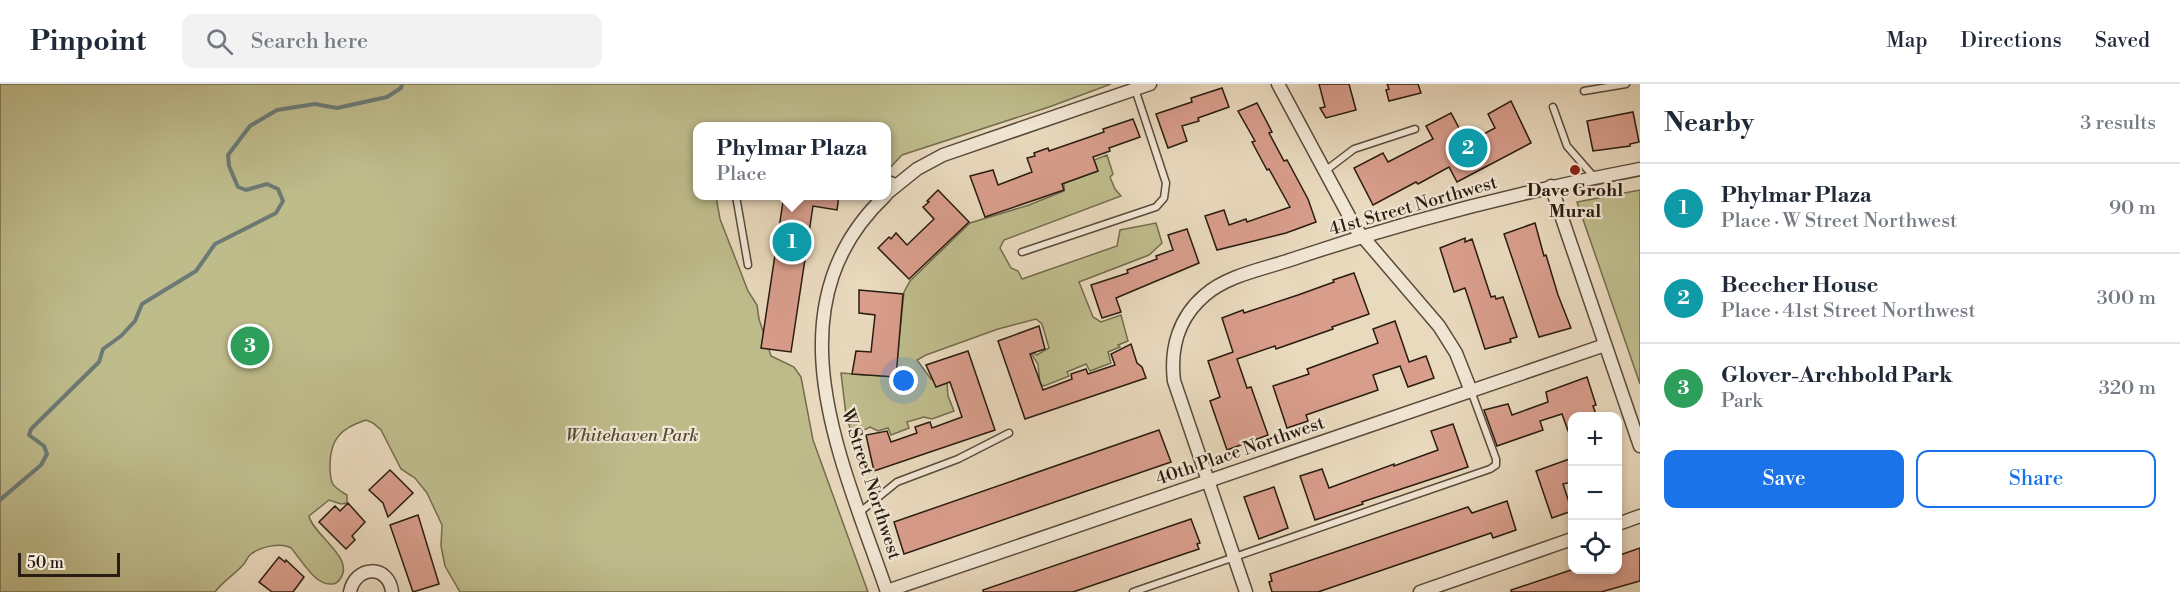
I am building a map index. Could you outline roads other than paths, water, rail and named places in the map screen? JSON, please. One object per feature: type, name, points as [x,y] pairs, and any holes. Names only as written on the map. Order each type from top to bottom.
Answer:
[{"type":"street","name":"W Street Northwest","points":[[891,190],[923,165],[943,155],[1150,84]]},
{"type":"street","points":[[1278,84],[1361,237],[1439,326],[1456,353],[1471,391]]},
{"type":"street","name":"41st Street Northwest","points":[[1246,592],[1178,395],[1173,373],[1173,356],[1180,328],[1190,311],[1208,293],[1233,280],[1361,237],[1551,186],[1640,169]]},
{"type":"street","points":[[1551,186],[1640,446]]},
{"type":"street","name":"W Street Northwest","points":[[881,200],[865,216],[849,239],[835,269],[825,305],[822,337],[823,377],[830,422],[838,452],[887,592]]},
{"type":"street","name":"40th Place Northwest","points":[[887,592],[1605,345]]},
{"type":"street","points":[[1622,522],[1640,516]]},
{"type":"street","points":[[1420,592],[1568,541]]},
{"type":"street","points":[[350,592],[357,576],[364,572],[373,572],[387,579],[392,592]]},
{"type":"lane","points":[[1584,91],[1626,84]]},
{"type":"lane","points":[[1022,252],[1156,207],[1164,198],[1166,183],[1135,89]]},
{"type":"lane","points":[[1553,107],[1567,146],[1594,178]]},
{"type":"lane","points":[[1324,171],[1354,149],[1415,129]]},
{"type":"lane","points":[[891,180],[898,183]]},
{"type":"lane","points":[[737,200],[748,265]]},
{"type":"lane","points":[[1133,592],[1490,469],[1496,465],[1496,459],[1471,391]]},
{"type":"lane","points":[[859,513],[897,482],[958,459],[1009,433]]},
{"type":"waterway","points":[[0,500],[41,465],[47,454],[44,446],[29,435],[31,429],[99,362],[103,349],[121,336],[135,321],[142,304],[196,271],[215,244],[276,213],[283,201],[278,189],[267,184],[246,190],[238,187],[229,166],[228,155],[250,126],[277,110],[315,104],[337,108],[387,97],[401,88],[402,84]]},
{"type":"place","name":"Beecher House","points":[[1468,148]]},
{"type":"place","name":"Dave Grohl Mural","points":[[1575,170]]},
{"type":"place","name":"Phylmar Plaza","points":[[792,242]]},
{"type":"place","name":"Glover-Archbold Park","points":[[250,346]]},
{"type":"park label","name":"Whitehaven Park","points":[[632,435]]}]
